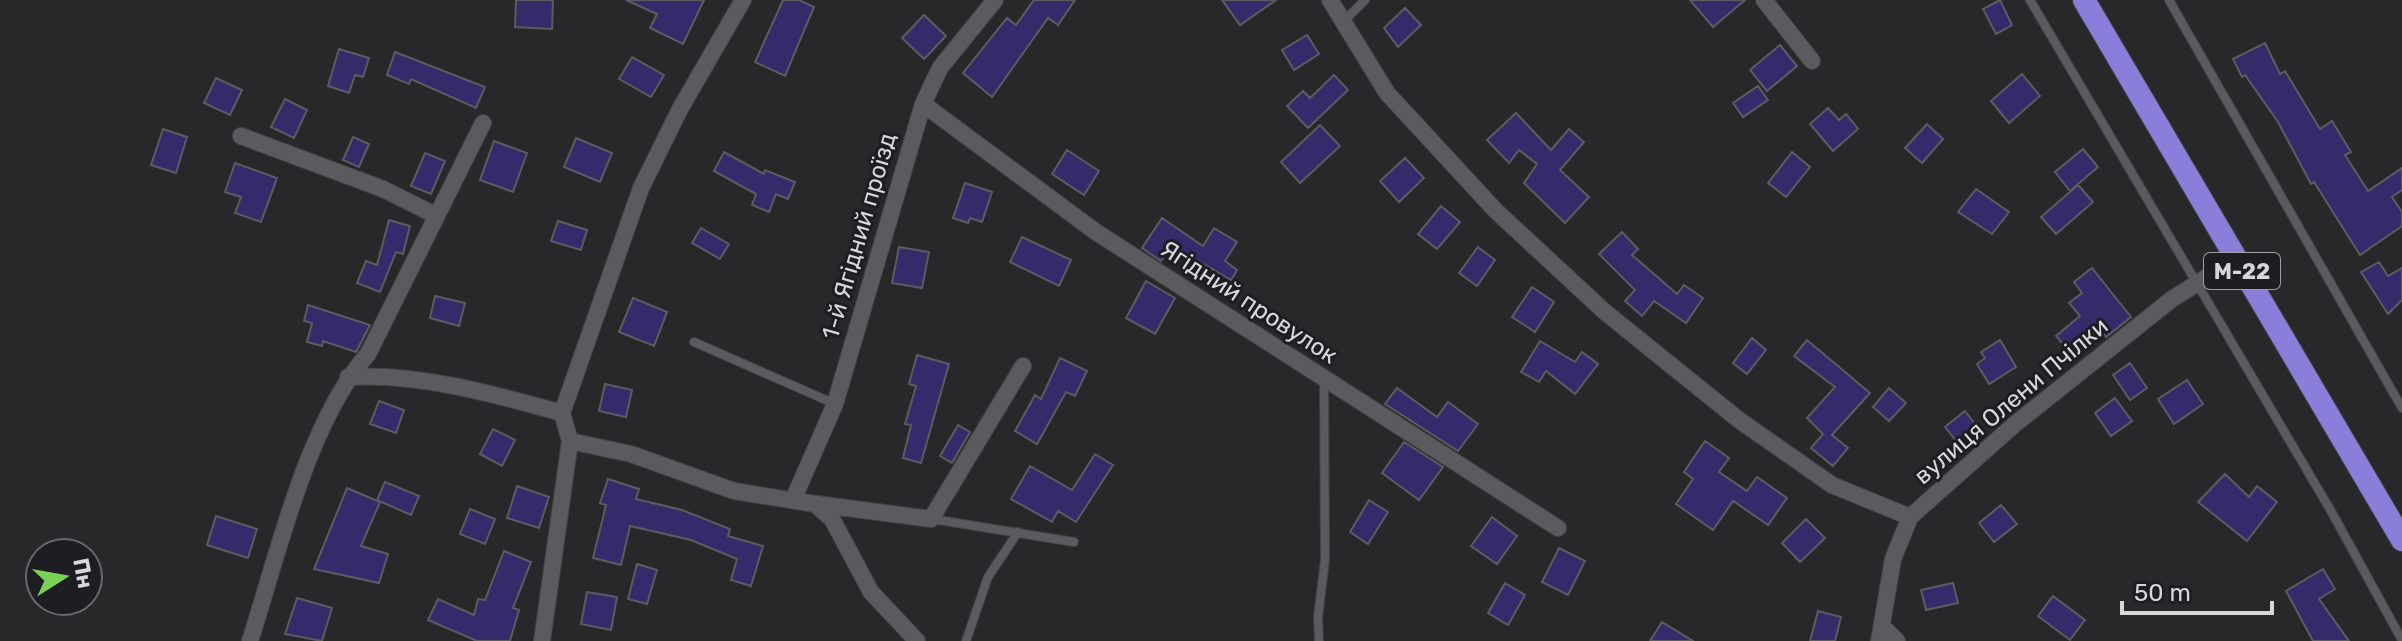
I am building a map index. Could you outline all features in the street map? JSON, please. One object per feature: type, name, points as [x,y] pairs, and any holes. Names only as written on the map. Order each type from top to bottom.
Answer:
[{"type":"highway","name":"М-22","points":[[2084,0],[2402,540]]},
{"type":"street","points":[[542,641],[570,441],[562,413],[641,188],[680,109],[743,0]]},
{"type":"street","name":"1-й Ягідний проїзд","points":[[793,500],[835,404],[923,104],[940,68],[995,0]]},
{"type":"street","points":[[1330,0],[1387,93],[1496,211],[1605,312],[1739,420],[1832,485],[1910,517]]},
{"type":"street","points":[[1764,0],[1812,61]]},
{"type":"street","name":"Ягідний провулок","points":[[923,104],[1096,232],[1558,528]]},
{"type":"street","points":[[250,641],[320,430],[348,377],[368,354],[483,123]]},
{"type":"street","points":[[241,136],[383,189],[437,216]]},
{"type":"street","name":"вулиця Олени Пчілки","points":[[1897,641],[1881,633],[1893,559],[1910,517],[2015,424],[2195,285],[2236,259]]},
{"type":"street","points":[[570,441],[631,454],[734,491],[931,519],[1023,366]]},
{"type":"street","points":[[348,377],[375,376],[495,394],[562,413]]},
{"type":"street","points":[[815,504],[832,519],[871,592],[917,641]]},
{"type":"lane","points":[[1343,22],[1365,0]]},
{"type":"lane","points":[[2030,0],[2195,285],[2331,511],[2402,640]]},
{"type":"lane","points":[[2169,0],[2402,408]]},
{"type":"lane","points":[[694,342],[835,404]]},
{"type":"lane","points":[[1319,641],[1318,617],[1325,560],[1324,380]]},
{"type":"lane","points":[[931,519],[1074,542]]},
{"type":"lane","points":[[966,641],[988,577],[1018,532]]},
{"type":"building","points":[[516,0],[553,0],[552,29],[515,27]]},
{"type":"building","points":[[626,0],[704,0],[683,44],[650,28],[657,14]]},
{"type":"building","points":[[783,0],[799,0],[814,7],[785,76],[755,62]]},
{"type":"building","points":[[1034,0],[1075,0],[1058,25],[1048,18],[992,97],[963,73],[1007,18],[1016,25]]},
{"type":"building","points":[[1222,0],[1276,0],[1240,25]]},
{"type":"building","points":[[1690,0],[1745,0],[1713,27]]},
{"type":"building","points":[[2000,0],[2012,25],[1996,34],[1983,9]]},
{"type":"building","points":[[1405,8],[1421,25],[1398,47],[1384,28]]},
{"type":"building","points":[[924,15],[946,36],[924,59],[902,38]]},
{"type":"building","points":[[1307,35],[1319,54],[1294,70],[1282,50]]},
{"type":"building","points":[[2265,43],[2280,74],[2285,71],[2320,129],[2332,121],[2351,152],[2345,155],[2368,191],[2402,168],[2402,190],[2392,197],[2402,212],[2402,226],[2360,255],[2314,182],[2311,184],[2278,122],[2245,75],[2242,77],[2233,59]]},
{"type":"building","points":[[1780,45],[1797,66],[1767,91],[1750,70]]},
{"type":"building","points":[[339,49],[369,58],[363,77],[355,75],[349,93],[328,86]]},
{"type":"building","points":[[395,52],[485,87],[476,108],[411,79],[409,84],[387,75]]},
{"type":"building","points":[[632,57],[664,75],[651,97],[619,79]]},
{"type":"building","points":[[2022,74],[2040,96],[2009,123],[1991,101]]},
{"type":"building","points":[[1334,75],[1348,90],[1308,128],[1287,106],[1303,91],[1310,98]]},
{"type":"building","points":[[216,78],[242,90],[230,115],[204,103]]},
{"type":"building","points":[[1758,86],[1768,100],[1743,117],[1733,103]]},
{"type":"building","points":[[285,99],[307,110],[294,138],[271,127]]},
{"type":"building","points":[[1828,108],[1839,120],[1846,114],[1858,129],[1833,151],[1810,124]]},
{"type":"building","points":[[1516,113],[1551,150],[1569,129],[1584,142],[1560,170],[1589,197],[1565,223],[1524,183],[1537,164],[1519,150],[1509,163],[1487,140]]},
{"type":"building","points":[[1927,124],[1943,139],[1922,163],[1905,148]]},
{"type":"building","points":[[1320,125],[1340,146],[1300,183],[1281,162]]},
{"type":"building","points":[[163,129],[187,137],[176,173],[151,165]]},
{"type":"building","points":[[353,137],[369,144],[359,167],[343,160]]},
{"type":"building","points":[[576,138],[612,153],[600,182],[564,167]]},
{"type":"building","points":[[494,141],[527,153],[513,192],[480,180]]},
{"type":"building","points":[[2083,149],[2098,167],[2070,191],[2055,172]]},
{"type":"building","points":[[1067,150],[1099,171],[1084,195],[1052,174]]},
{"type":"building","points":[[724,152],[764,174],[765,170],[795,182],[788,199],[776,194],[769,212],[752,205],[756,194],[714,171]]},
{"type":"building","points":[[1792,152],[1810,167],[1786,197],[1768,183]]},
{"type":"building","points":[[425,153],[445,161],[431,194],[411,186]]},
{"type":"building","points":[[1405,158],[1424,178],[1399,202],[1380,181]]},
{"type":"building","points":[[235,163],[277,178],[261,222],[235,213],[241,197],[225,192]]},
{"type":"building","points":[[965,183],[992,192],[982,222],[970,218],[968,223],[953,218]]},
{"type":"building","points":[[2078,185],[2093,202],[2056,234],[2041,217]]},
{"type":"building","points":[[1976,189],[2009,212],[1992,234],[1958,212]]},
{"type":"building","points":[[1441,206],[1460,222],[1437,249],[1418,234]]},
{"type":"building","points":[[1162,218],[1203,246],[1214,228],[1237,242],[1225,261],[1237,270],[1231,280],[1171,245],[1161,261],[1142,248]]},
{"type":"building","points":[[389,220],[410,226],[403,254],[396,252],[380,292],[357,283],[366,261],[377,265]]},
{"type":"building","points":[[558,221],[587,230],[581,250],[551,241]]},
{"type":"building","points":[[701,228],[729,244],[720,259],[692,243]]},
{"type":"building","points":[[1622,232],[1638,249],[1632,255],[1677,294],[1684,285],[1703,298],[1686,323],[1654,301],[1642,316],[1625,301],[1635,290],[1599,254]]},
{"type":"building","points":[[1022,237],[1071,260],[1059,286],[1010,262]]},
{"type":"building","points":[[899,247],[929,252],[922,288],[892,283]]},
{"type":"building","points":[[1478,247],[1495,260],[1477,286],[1459,273]]},
{"type":"building","points":[[2379,262],[2388,276],[2402,268],[2402,300],[2388,314],[2361,272]]},
{"type":"building","points":[[2092,268],[2131,317],[2106,337],[2101,330],[2071,354],[2056,336],[2080,316],[2069,303],[2082,293],[2074,282]]},
{"type":"building","points":[[1146,281],[1175,298],[1155,334],[1126,318]]},
{"type":"building","points":[[1532,287],[1554,302],[1535,332],[1512,317]]},
{"type":"building","points":[[435,296],[465,303],[459,326],[430,318]]},
{"type":"building","points":[[633,298],[667,312],[654,346],[619,332]]},
{"type":"building","points":[[308,305],[370,325],[356,352],[323,341],[322,346],[307,342],[312,323],[304,321]]},
{"type":"building","points":[[1752,338],[1766,350],[1747,374],[1733,363]]},
{"type":"building","points":[[1807,340],[1870,393],[1832,435],[1848,448],[1833,466],[1811,448],[1823,434],[1807,418],[1835,387],[1794,356]]},
{"type":"building","points":[[2000,340],[2016,367],[1989,384],[1977,364],[1985,358],[1981,352]]},
{"type":"building","points":[[1540,341],[1575,362],[1582,352],[1598,364],[1575,394],[1546,371],[1539,382],[1521,372]]},
{"type":"building","points":[[917,355],[949,364],[921,463],[903,458],[911,425],[905,424],[916,386],[909,384]]},
{"type":"building","points":[[1060,358],[1087,371],[1075,396],[1066,392],[1037,444],[1015,431],[1035,395],[1041,399]]},
{"type":"building","points":[[2130,363],[2147,388],[2130,400],[2113,375]]},
{"type":"building","points":[[2187,380],[2203,404],[2174,424],[2158,399]]},
{"type":"building","points":[[605,384],[632,390],[626,417],[599,411]]},
{"type":"building","points":[[1397,388],[1437,417],[1448,402],[1478,424],[1458,451],[1385,404]]},
{"type":"building","points":[[1889,388],[1906,403],[1889,421],[1873,407]]},
{"type":"building","points":[[2115,398],[2132,421],[2111,436],[2095,413]]},
{"type":"building","points":[[379,401],[404,410],[396,433],[370,424]]},
{"type":"building","points":[[1965,411],[1981,432],[1961,447],[1945,427]]},
{"type":"building","points":[[958,425],[970,432],[952,463],[940,456]]},
{"type":"building","points":[[493,429],[515,440],[502,466],[480,454]]},
{"type":"building","points":[[1705,441],[1729,458],[1719,472],[1747,491],[1757,477],[1787,498],[1768,525],[1733,501],[1713,530],[1676,504],[1693,479],[1684,472]]},
{"type":"building","points":[[1404,442],[1443,467],[1419,500],[1382,473]]},
{"type":"building","points":[[1095,454],[1113,465],[1076,522],[1058,511],[1052,522],[1011,499],[1030,466],[1072,490]]},
{"type":"building","points":[[2225,474],[2249,497],[2257,486],[2277,502],[2247,541],[2198,502]]},
{"type":"building","points":[[608,479],[639,489],[636,499],[682,510],[730,529],[728,536],[763,546],[751,586],[731,580],[737,559],[691,540],[630,526],[621,565],[593,558],[606,505],[600,503]]},
{"type":"building","points":[[385,482],[419,496],[411,515],[377,500]]},
{"type":"building","points":[[517,486],[549,497],[539,528],[507,518]]},
{"type":"building","points":[[347,488],[380,502],[361,546],[388,554],[379,583],[314,569]]},
{"type":"building","points":[[1369,500],[1388,512],[1368,544],[1350,532]]},
{"type":"building","points":[[2001,505],[2017,524],[1994,542],[1979,523]]},
{"type":"building","points":[[470,509],[495,519],[485,544],[460,534]]},
{"type":"building","points":[[216,516],[257,529],[248,558],[207,545]]},
{"type":"building","points":[[1492,517],[1517,536],[1497,564],[1471,546]]},
{"type":"building","points":[[1806,519],[1825,538],[1800,562],[1782,543]]},
{"type":"building","points":[[1559,548],[1585,561],[1568,595],[1542,582]]},
{"type":"building","points":[[504,551],[531,562],[513,608],[519,610],[510,641],[477,641],[428,620],[438,599],[474,615],[478,599],[485,600]]},
{"type":"building","points":[[637,564],[657,570],[647,604],[628,599]]},
{"type":"building","points":[[2323,569],[2335,589],[2319,599],[2349,641],[2313,641],[2286,591]]},
{"type":"building","points":[[1505,583],[1525,595],[1508,625],[1488,613]]},
{"type":"building","points":[[1953,583],[1958,603],[1926,610],[1921,590]]},
{"type":"building","points":[[587,592],[617,597],[611,630],[581,624]]},
{"type":"building","points":[[2053,596],[2085,620],[2070,640],[2038,616]]},
{"type":"building","points":[[297,598],[332,608],[322,641],[285,634]]},
{"type":"building","points":[[1818,611],[1841,617],[1835,641],[1810,641]]},
{"type":"building","points":[[1662,622],[1693,641],[1650,641]]}]
